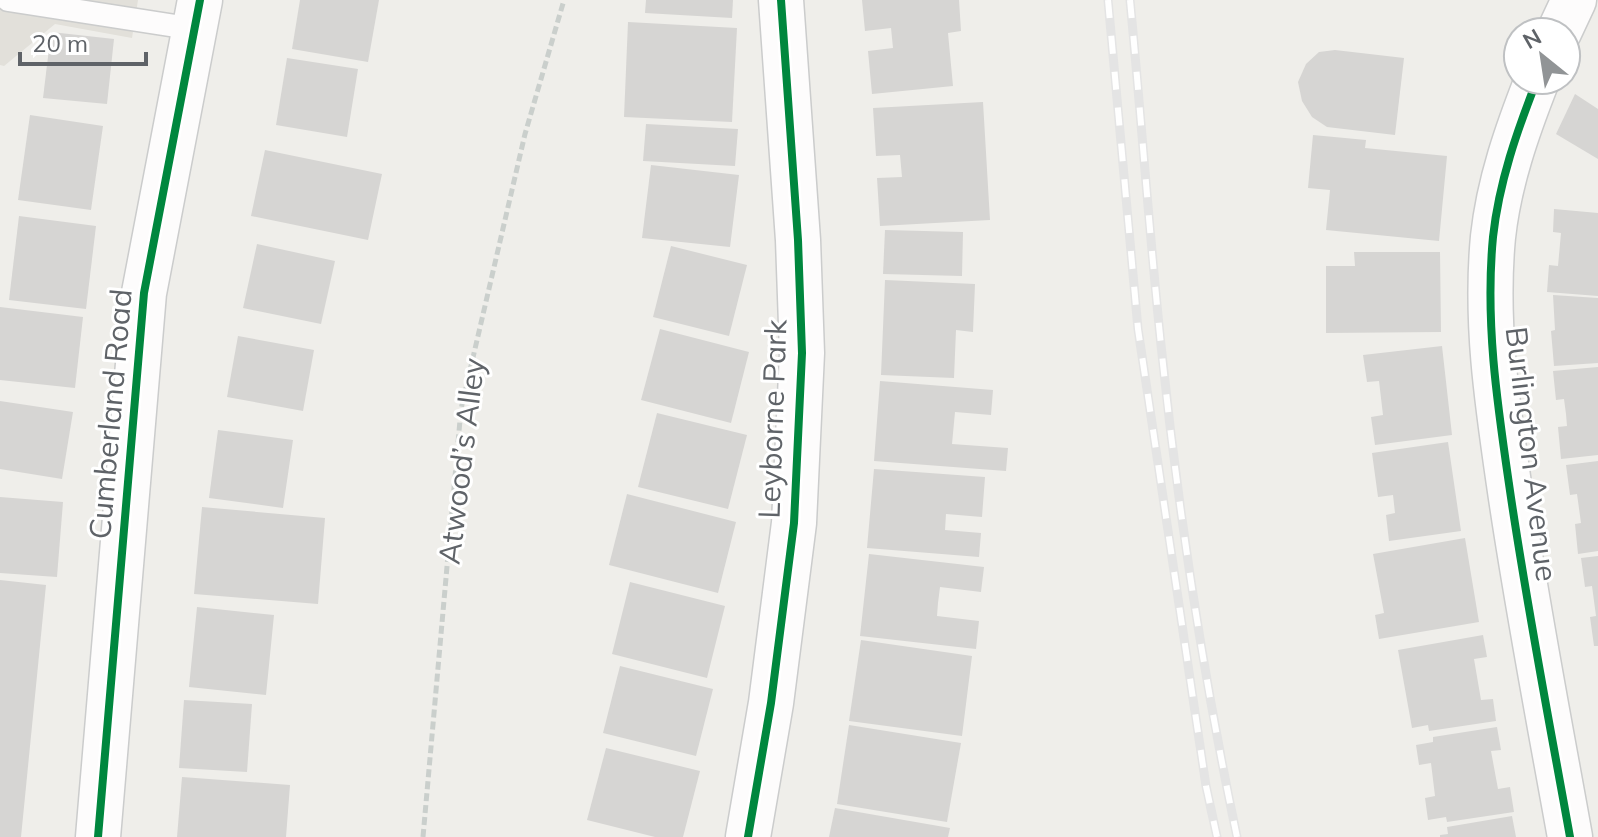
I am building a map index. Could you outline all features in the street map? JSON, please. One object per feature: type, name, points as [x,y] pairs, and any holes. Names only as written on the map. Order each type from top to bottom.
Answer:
[{"type":"street","name":"Leyborne Park","points":[[748,837],[771,703],[794,523],[802,353],[798,240],[781,0]]},
{"type":"street","name":"Cumberland Road","points":[[98,837],[144,293],[198,15]]},
{"type":"street","name":"Burlington Avenue","points":[[1531,96],[1516,133],[1500,194],[1493,236],[1490,329],[1494,386],[1517,542],[1570,837]]},
{"type":"lane","points":[[8,0],[198,15]]},
{"type":"shaded area","points":[[0,0],[138,0],[132,38],[55,24],[4,66],[0,65]]},
{"type":"building","points":[[300,0],[379,0],[368,62],[292,49]]},
{"type":"building","points":[[646,0],[733,0],[732,18],[645,13]]},
{"type":"building","points":[[862,0],[959,0],[961,31],[948,33],[953,86],[872,94],[868,51],[893,48],[891,28],[865,31]]},
{"type":"building","points":[[628,22],[737,28],[732,122],[624,117]]},
{"type":"building","points":[[51,32],[114,39],[107,104],[43,98]]},
{"type":"building","points":[[1335,50],[1404,58],[1395,135],[1327,127],[1312,117],[1302,101],[1298,82],[1306,64],[1319,52]]},
{"type":"building","points":[[287,58],[358,69],[347,137],[276,125]]},
{"type":"building","points":[[1574,96],[1578,96],[1598,109],[1598,159],[1556,134]]},
{"type":"building","points":[[983,102],[990,220],[880,226],[877,178],[902,177],[900,155],[876,156],[873,108]]},
{"type":"building","points":[[30,115],[103,126],[91,210],[18,200]]},
{"type":"building","points":[[646,124],[738,129],[735,166],[643,161]]},
{"type":"building","points":[[1313,135],[1366,140],[1365,148],[1447,156],[1439,241],[1326,230],[1330,190],[1308,188]]},
{"type":"building","points":[[265,150],[382,174],[368,240],[251,216]]},
{"type":"building","points":[[651,165],[739,175],[730,247],[642,238]]},
{"type":"building","points":[[1554,209],[1598,213],[1598,296],[1547,292],[1549,265],[1558,266],[1561,233],[1553,232]]},
{"type":"building","points":[[19,216],[96,226],[86,309],[9,300]]},
{"type":"building","points":[[885,230],[963,232],[962,276],[883,274]]},
{"type":"building","points":[[257,244],[335,261],[321,324],[243,308]]},
{"type":"building","points":[[671,246],[747,265],[729,336],[653,317]]},
{"type":"building","points":[[1354,252],[1440,252],[1441,332],[1326,333],[1326,266],[1355,266]]},
{"type":"building","points":[[885,280],[975,284],[973,332],[956,330],[954,378],[881,375]]},
{"type":"building","points":[[1553,295],[1598,298],[1598,363],[1554,366],[1551,331],[1555,330]]},
{"type":"building","points":[[0,307],[83,317],[75,388],[0,380]]},
{"type":"building","points":[[660,329],[749,352],[731,423],[641,400]]},
{"type":"building","points":[[238,336],[314,350],[303,411],[227,397]]},
{"type":"building","points":[[1442,346],[1452,435],[1375,445],[1371,417],[1383,415],[1379,381],[1367,382],[1363,355]]},
{"type":"building","points":[[1598,367],[1598,455],[1561,459],[1558,427],[1567,426],[1566,414],[1564,399],[1556,400],[1553,371]]},
{"type":"building","points":[[880,381],[993,390],[991,415],[955,412],[952,444],[1008,448],[1006,471],[874,461]]},
{"type":"building","points":[[0,401],[73,412],[62,479],[0,469]]},
{"type":"building","points":[[657,413],[747,435],[728,509],[638,487]]},
{"type":"building","points":[[218,430],[293,440],[283,508],[209,498]]},
{"type":"building","points":[[1448,442],[1461,531],[1389,541],[1386,515],[1395,513],[1393,495],[1378,497],[1372,453]]},
{"type":"building","points":[[1598,461],[1598,551],[1578,554],[1575,524],[1581,523],[1577,494],[1570,495],[1566,465]]},
{"type":"building","points":[[874,469],[985,477],[982,517],[946,514],[945,530],[981,533],[979,557],[867,548]]},
{"type":"building","points":[[627,494],[736,522],[718,593],[609,565]]},
{"type":"building","points":[[0,497],[63,502],[57,577],[0,573]]},
{"type":"building","points":[[202,507],[325,518],[318,604],[194,594]]},
{"type":"building","points":[[1465,538],[1479,622],[1379,639],[1375,615],[1384,613],[1373,554]]},
{"type":"building","points":[[869,554],[984,567],[981,592],[940,587],[938,603],[937,616],[979,621],[976,649],[860,636]]},
{"type":"building","points":[[1598,556],[1598,646],[1594,646],[1590,617],[1596,616],[1592,586],[1585,587],[1581,558]]},
{"type":"building","points":[[0,580],[46,585],[21,837],[0,837]]},
{"type":"building","points":[[630,582],[725,606],[707,678],[612,654]]},
{"type":"building","points":[[197,607],[274,615],[266,695],[189,687]]},
{"type":"building","points":[[1483,635],[1487,657],[1474,659],[1481,700],[1493,699],[1496,721],[1429,731],[1428,725],[1412,728],[1398,650]]},
{"type":"building","points":[[861,640],[972,656],[962,736],[849,721]]},
{"type":"building","points":[[620,666],[713,689],[696,756],[603,733]]},
{"type":"building","points":[[184,700],[252,704],[247,772],[179,768]]},
{"type":"building","points":[[849,725],[961,743],[947,822],[837,804]]},
{"type":"building","points":[[1497,727],[1501,750],[1491,751],[1498,789],[1510,787],[1514,812],[1447,822],[1446,817],[1428,820],[1425,798],[1435,796],[1431,763],[1419,765],[1416,745],[1433,742],[1433,737]]},
{"type":"building","points":[[606,748],[700,771],[683,837],[655,837],[587,820]]},
{"type":"building","points":[[182,777],[290,785],[286,837],[177,837]]},
{"type":"building","points":[[835,808],[950,828],[948,837],[829,837]]},
{"type":"building","points":[[1512,816],[1516,837],[1440,837],[1448,834],[1447,827]]},
{"type":"railway","points":[[1108,0],[1138,329],[1206,786],[1217,837]]},
{"type":"railway","points":[[1130,0],[1175,469],[1202,654],[1237,837]]},
{"type":"cycle path","points":[[98,837],[144,293],[200,0]]},
{"type":"cycle path","points":[[748,837],[771,703],[794,523],[802,353],[798,240],[781,0]]},
{"type":"cycle path","points":[[1531,96],[1510,157],[1496,217],[1491,268],[1491,330],[1500,423],[1516,528],[1570,837]]}]
